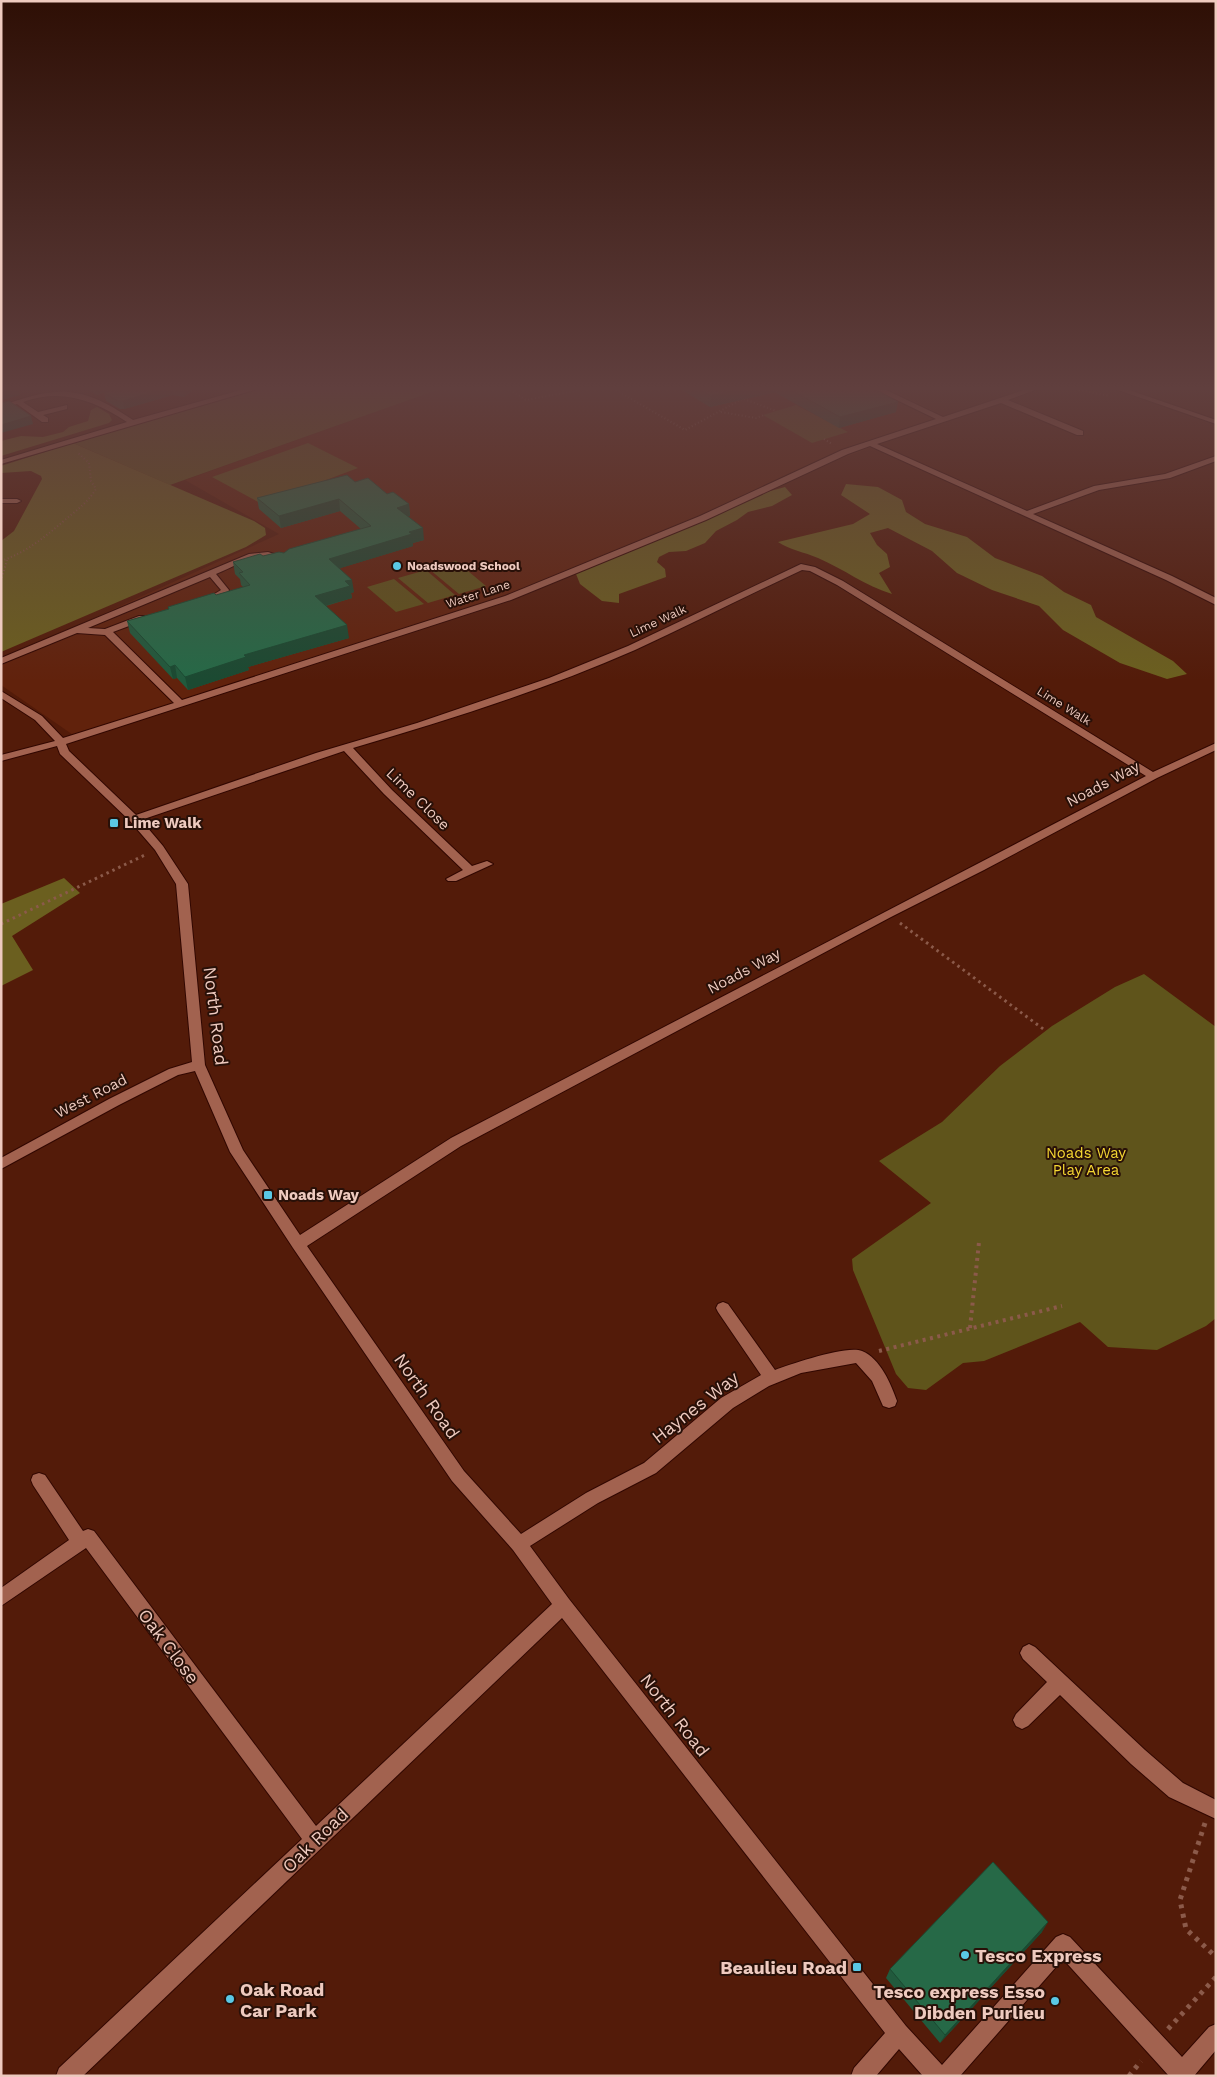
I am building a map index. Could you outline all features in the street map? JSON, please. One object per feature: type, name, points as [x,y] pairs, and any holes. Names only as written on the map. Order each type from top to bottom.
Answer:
[{"type":"street","name":"Water Lane","points":[[1,758],[62,742],[508,598],[702,518],[769,487]]},
{"type":"street","points":[[966,487],[1169,578],[1216,602]]},
{"type":"street","points":[[1026,514],[1104,487]]},
{"type":"street","points":[[1,501],[17,501]]},
{"type":"street","points":[[1,661],[252,556],[263,554],[275,555],[285,561]]},
{"type":"street","name":"Lime Walk","points":[[134,819],[552,680],[631,648],[801,567],[807,567],[840,583],[1153,776]]},
{"type":"street","points":[[201,602],[224,593],[225,590],[210,572]]},
{"type":"street","points":[[107,632],[118,626],[148,617]]},
{"type":"street","points":[[67,632],[90,630],[107,632],[180,703]]},
{"type":"street","name":"North Road","points":[[1,694],[55,731],[62,742],[64,752],[134,819],[159,848],[182,884],[199,1065],[238,1152],[298,1244],[458,1476],[519,1544],[563,1605],[899,2033],[938,2076]]},
{"type":"street","name":"Noads Way","points":[[298,1244],[456,1142],[887,914],[980,868],[1153,776],[1216,746]]},
{"type":"street","name":"Lime Close","points":[[346,747],[388,792],[470,871]]},
{"type":"street","points":[[452,879],[487,864]]},
{"type":"street","name":"West Road","points":[[1,1164],[114,1102],[174,1072],[199,1065]]},
{"type":"street","points":[[723,1308],[772,1378]]},
{"type":"street","points":[[859,1356],[874,1368],[884,1385],[889,1401]]},
{"type":"street","name":"Haynes Way","points":[[519,1544],[592,1498],[650,1468],[727,1403],[764,1381],[800,1367],[859,1356]]},
{"type":"street","points":[[1,1598],[80,1542],[38,1480]]},
{"type":"street","name":"Oak Close","points":[[80,1542],[88,1537],[315,1840]]},
{"type":"street","name":"Oak Road","points":[[67,2076],[563,1605]]},
{"type":"street","points":[[1029,1653],[1176,1790],[1213,1809]]},
{"type":"street","points":[[1022,1720],[1060,1682]]},
{"type":"street","points":[[946,2076],[1063,1944],[1181,2075],[1216,2034]]},
{"type":"street","points":[[862,2076],[899,2033]]},
{"type":"path","points":[[1,561],[40,544],[61,524],[81,509],[96,489],[95,487]]},
{"type":"path","points":[[1,581],[7,559]]},
{"type":"path","points":[[1,924],[159,848]]},
{"type":"path","points":[[887,914],[1046,1031]]},
{"type":"path","points":[[970,1328],[979,1242]]},
{"type":"path","points":[[859,1356],[1062,1306]]},
{"type":"path","points":[[1213,1809],[1180,1900],[1186,1929],[1216,1957]]},
{"type":"path","points":[[1129,2076],[1155,2044],[1216,1977]]},
{"type":"shaded area","points":[[38,487],[175,487],[254,521],[265,528],[266,535],[246,547],[1,652],[1,541],[14,531]]},
{"type":"shaded area","name":"Noadswood School","points":[[197,487],[768,487],[508,598],[76,737],[1,685],[1,660],[279,534]]},
{"type":"shaded area","points":[[785,487],[792,495],[772,506],[748,512],[716,531],[705,543],[686,551],[669,552],[659,557],[657,562],[665,569],[666,577],[619,594],[619,603],[602,601],[580,584],[574,569],[763,493]]},
{"type":"shaded area","points":[[845,487],[878,487],[902,500],[906,512],[925,524],[967,537],[995,558],[1042,576],[1064,592],[1091,605],[1096,617],[1173,661],[1187,674],[1167,679],[1120,663],[1063,630],[1039,606],[992,590],[957,573],[932,551],[888,528],[870,533],[877,545],[887,554],[890,567],[879,573],[892,594],[873,587],[818,558],[778,542],[853,524],[870,514],[841,495]]},
{"type":"shaded area","points":[[64,878],[80,893],[12,936],[33,970],[1,986],[1,904]]},
{"type":"green space","points":[[230,487],[308,487],[262,504]]},
{"type":"green space","points":[[456,561],[486,586],[459,594],[429,569]]},
{"type":"green space","points":[[426,570],[455,595],[428,603],[398,578]]},
{"type":"green space","points":[[394,579],[424,604],[396,612],[367,587]]},
{"type":"green space","name":"Noads Way Play Area","points":[[1144,974],[1216,1027],[1216,1318],[1206,1326],[1157,1350],[1108,1347],[1080,1322],[984,1361],[963,1363],[926,1390],[908,1388],[896,1374],[853,1270],[852,1259],[931,1203],[879,1161],[942,1122],[1000,1066],[1052,1026],[1115,987]]},
{"type":"building","points":[[300,487],[379,487],[387,494],[393,492],[409,504],[397,508],[423,528],[409,532],[412,534],[329,559],[352,580],[345,581],[350,586],[315,596],[347,625],[244,655],[246,657],[185,677],[175,665],[170,667],[127,621],[214,593],[216,595],[250,585],[239,573],[243,572],[233,562],[260,554],[263,556],[279,552],[284,553],[289,549],[371,526],[339,499],[279,516],[257,498]]},
{"type":"building","name":"Tesco Express","points":[[993,1862],[1048,1922],[945,2035],[890,1969]]},
{"type":"place","name":"Noadswood School","points":[[397,566]]},
{"type":"place","name":"Lime Walk","points":[[114,823]]},
{"type":"place","name":"Noads Way","points":[[268,1195]]},
{"type":"place","name":"Tesco Express","points":[[965,1955]]},
{"type":"place","name":"Beaulieu Road","points":[[857,1967]]},
{"type":"place","name":"Oak Road Car Park","points":[[230,1999]]},
{"type":"place","name":"Tesco express Esso Dibden Purlieu","points":[[1055,2001]]}]
